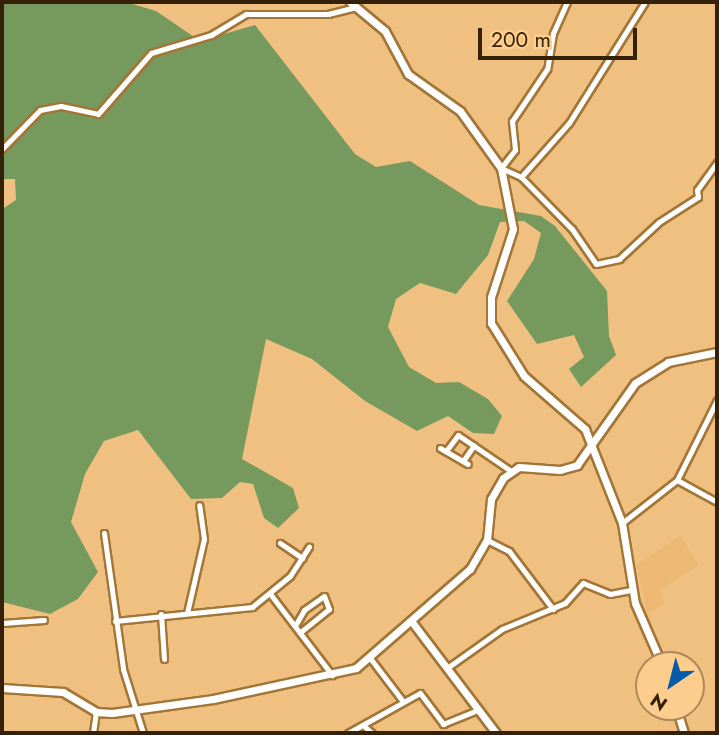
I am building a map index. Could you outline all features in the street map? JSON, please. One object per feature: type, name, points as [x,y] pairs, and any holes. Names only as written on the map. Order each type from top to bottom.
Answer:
[{"type":"street","points":[[501,168],[515,149],[512,121],[547,69],[553,33],[567,2]]},
{"type":"street","points":[[521,177],[569,123],[645,2]]},
{"type":"street","points":[[2,149],[40,110],[61,106],[98,114],[151,53],[211,35],[246,14],[337,14],[357,4],[385,31],[408,74],[460,111],[501,168],[513,229],[491,297],[491,323],[524,376],[585,429],[622,523],[631,590],[656,651]]},
{"type":"street","points":[[501,168],[521,177],[572,229],[596,264],[619,259],[659,222],[698,197],[696,190],[717,162]]},
{"type":"street","points":[[474,445],[466,462],[443,449],[458,435],[474,445],[511,471],[568,469],[592,443],[635,383],[652,370],[685,356],[717,352]]},
{"type":"street","points":[[622,523],[677,480],[717,400]]},
{"type":"street","points":[[2,688],[63,692],[96,712],[137,709],[332,675],[370,658],[459,582],[487,540],[491,499],[511,471]]},
{"type":"street","points":[[677,480],[717,502]]},
{"type":"street","points":[[187,613],[204,539],[199,505]]},
{"type":"street","points":[[104,533],[115,621],[144,733]]},
{"type":"street","points":[[487,540],[509,551],[553,609]]},
{"type":"street","points":[[280,543],[302,558]]},
{"type":"street","points":[[115,621],[161,614],[252,607],[271,595],[309,547]]},
{"type":"street","points":[[447,668],[502,629],[553,609],[583,583],[610,594],[631,590]]},
{"type":"street","points":[[271,595],[296,624],[332,675]]},
{"type":"street","points":[[296,624],[304,610],[324,596],[330,609],[301,632]]},
{"type":"street","points":[[161,614],[164,659]]},
{"type":"street","points":[[2,623],[44,620]]},
{"type":"street","points":[[412,622],[496,733]]},
{"type":"street","points":[[370,658],[402,700]]},
{"type":"street","points":[[348,733],[402,700],[420,693],[443,724]]},
{"type":"street","points":[[439,733],[443,724],[478,710]]},
{"type":"street","points":[[93,733],[96,712]]},
{"type":"street","points":[[363,725],[372,733]]},
{"type":"shaded area","points":[[680,536],[699,565],[660,590],[665,604],[648,613],[636,565]]},
{"type":"green space","points":[[2,2],[129,3],[156,11],[200,41],[255,25],[355,154],[376,167],[410,161],[479,205],[541,216],[555,226],[607,291],[609,336],[616,355],[581,387],[569,369],[584,357],[574,335],[537,344],[507,301],[534,259],[541,233],[524,221],[500,222],[488,255],[456,294],[420,283],[396,299],[388,327],[409,367],[436,383],[459,382],[488,399],[502,416],[494,434],[473,433],[448,416],[417,431],[365,401],[312,359],[266,339],[242,459],[293,488],[299,508],[278,528],[264,518],[253,484],[240,482],[222,498],[191,499],[138,430],[104,441],[85,474],[71,522],[98,572],[78,599],[50,614],[2,602],[2,209],[16,200],[15,179],[2,179]]}]
